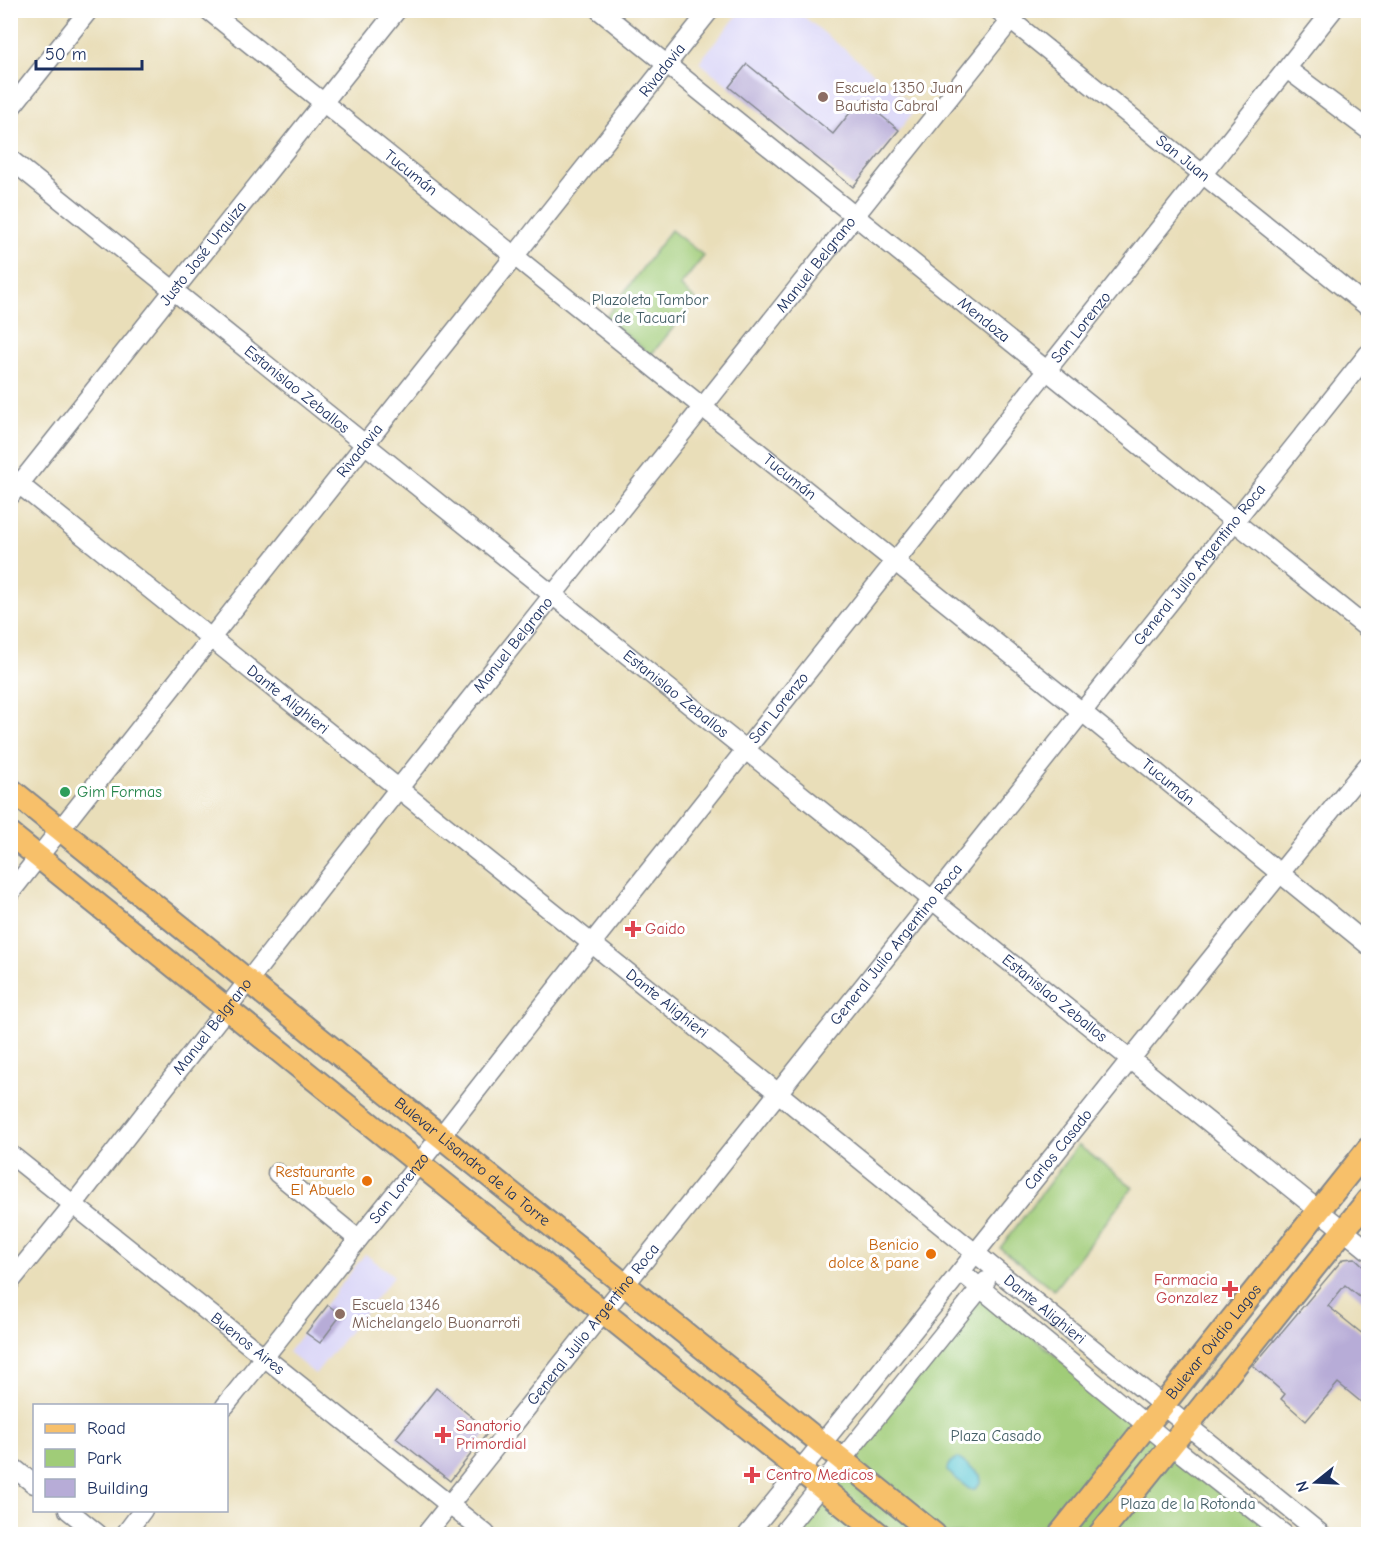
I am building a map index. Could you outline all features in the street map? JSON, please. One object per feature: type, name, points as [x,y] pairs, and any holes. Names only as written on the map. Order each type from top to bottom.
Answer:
[{"type":"main road","name":"Bulevar Lisandro de la Torre","points":[[10,789],[934,1534]]},
{"type":"main road","points":[[10,834],[879,1534]]},
{"type":"main road","name":"Bulevar Ovidio Lagos","points":[[1060,1534],[1368,1149]]},
{"type":"main road","name":"Bulevar Ovidio Lagos","points":[[1100,1534],[1368,1200]]},
{"type":"street","points":[[10,109],[89,10]]},
{"type":"street","name":"Tucumán","points":[[208,10],[1082,711],[1368,945]]},
{"type":"street","name":"Justo José Urquiza","points":[[14,485],[174,291],[397,10]]},
{"type":"street","name":"Mendoza","points":[[599,10],[1368,629]]},
{"type":"street","name":"Rivadavia","points":[[10,893],[710,10]]},
{"type":"street","name":"San Lorenzo","points":[[227,1404],[1333,10]]},
{"type":"street","name":"San Juan","points":[[1009,14],[1203,175],[1368,307]]},
{"type":"street","name":"Manuel Belgrano","points":[[10,1282],[73,1205],[399,788],[855,216],[1009,14]]},
{"type":"street","points":[[1287,69],[1367,129]]},
{"type":"street","name":"Estanislao Zeballos","points":[[10,159],[1368,1250]]},
{"type":"street","name":"General Julio Argentino Roca","points":[[426,1534],[1368,354]]},
{"type":"street","name":"Dante Alighieri","points":[[14,485],[399,788],[977,1253],[1321,1534]]},
{"type":"street","name":"Carlos Casado","points":[[748,1534],[977,1253],[1129,1059],[1368,765]]},
{"type":"street","name":"Buenos Aires","points":[[10,1154],[448,1506],[486,1534]]},
{"type":"street","points":[[277,1173],[358,1239]]},
{"type":"street","points":[[782,1534],[843,1461],[995,1268]]},
{"type":"street","name":"Dante Alighieri","points":[[961,1272],[1172,1446],[1284,1534]]},
{"type":"street","points":[[10,1466],[33,1483]]},
{"type":"street","points":[[70,1512],[98,1534]]},
{"type":"street","points":[[125,1534],[142,1512]]},
{"type":"shaded area","name":"Escuela 1350 Juan Bautista Cabral","points":[[741,11],[797,11],[917,108],[853,187],[699,62]]},
{"type":"shaded area","name":"Escuela 1346 Michelangelo Buonarroti","points":[[365,1254],[394,1276],[315,1374],[288,1352]]},
{"type":"green space","name":"Plazoleta Tambor de Tacuarí","points":[[671,230],[704,256],[680,286],[696,300],[651,355],[605,318]]},
{"type":"green space","points":[[1078,1145],[1133,1187],[1054,1290],[1000,1248]]},
{"type":"green space","name":"Plaza Casado","points":[[982,1296],[1275,1534],[789,1534]]},
{"type":"water","points":[[958,1458],[980,1475],[981,1481],[975,1489],[969,1489],[947,1471],[950,1463]]},
{"type":"building","points":[[747,64],[833,134],[861,99],[899,130],[853,187],[729,87]]},
{"type":"building","points":[[1355,1258],[1368,1270],[1368,1304],[1345,1285],[1328,1306],[1364,1335],[1368,1330],[1368,1393],[1361,1402],[1338,1383],[1306,1421],[1281,1399],[1285,1394],[1253,1366],[1343,1259]]},
{"type":"building","points":[[328,1305],[341,1315],[320,1343],[306,1333]]},
{"type":"building","name":"Sanatorio Primordial","points":[[436,1388],[489,1431],[450,1481],[396,1438]]},
{"type":"place","name":"Escuela 1350 Juan Bautista Cabral","points":[[823,97]]},
{"type":"place","name":"Gim Formas","points":[[65,792]]},
{"type":"place","name":"Gaido","points":[[633,929]]},
{"type":"place","name":"Restaurante El Abuelo","points":[[367,1181]]},
{"type":"place","name":"Benicio dolce & pane","points":[[931,1254]]},
{"type":"place","name":"Farmacia Gonzalez","points":[[1230,1289]]},
{"type":"place","name":"Escuela 1346 Michelangelo Buonarroti","points":[[340,1314]]},
{"type":"place","name":"Sanatorio Primordial","points":[[443,1435]]},
{"type":"place","name":"Centro Medicos","points":[[752,1475]]},
{"type":"park label","name":"Plaza de la Rotonda","points":[[1188,1504]]}]
